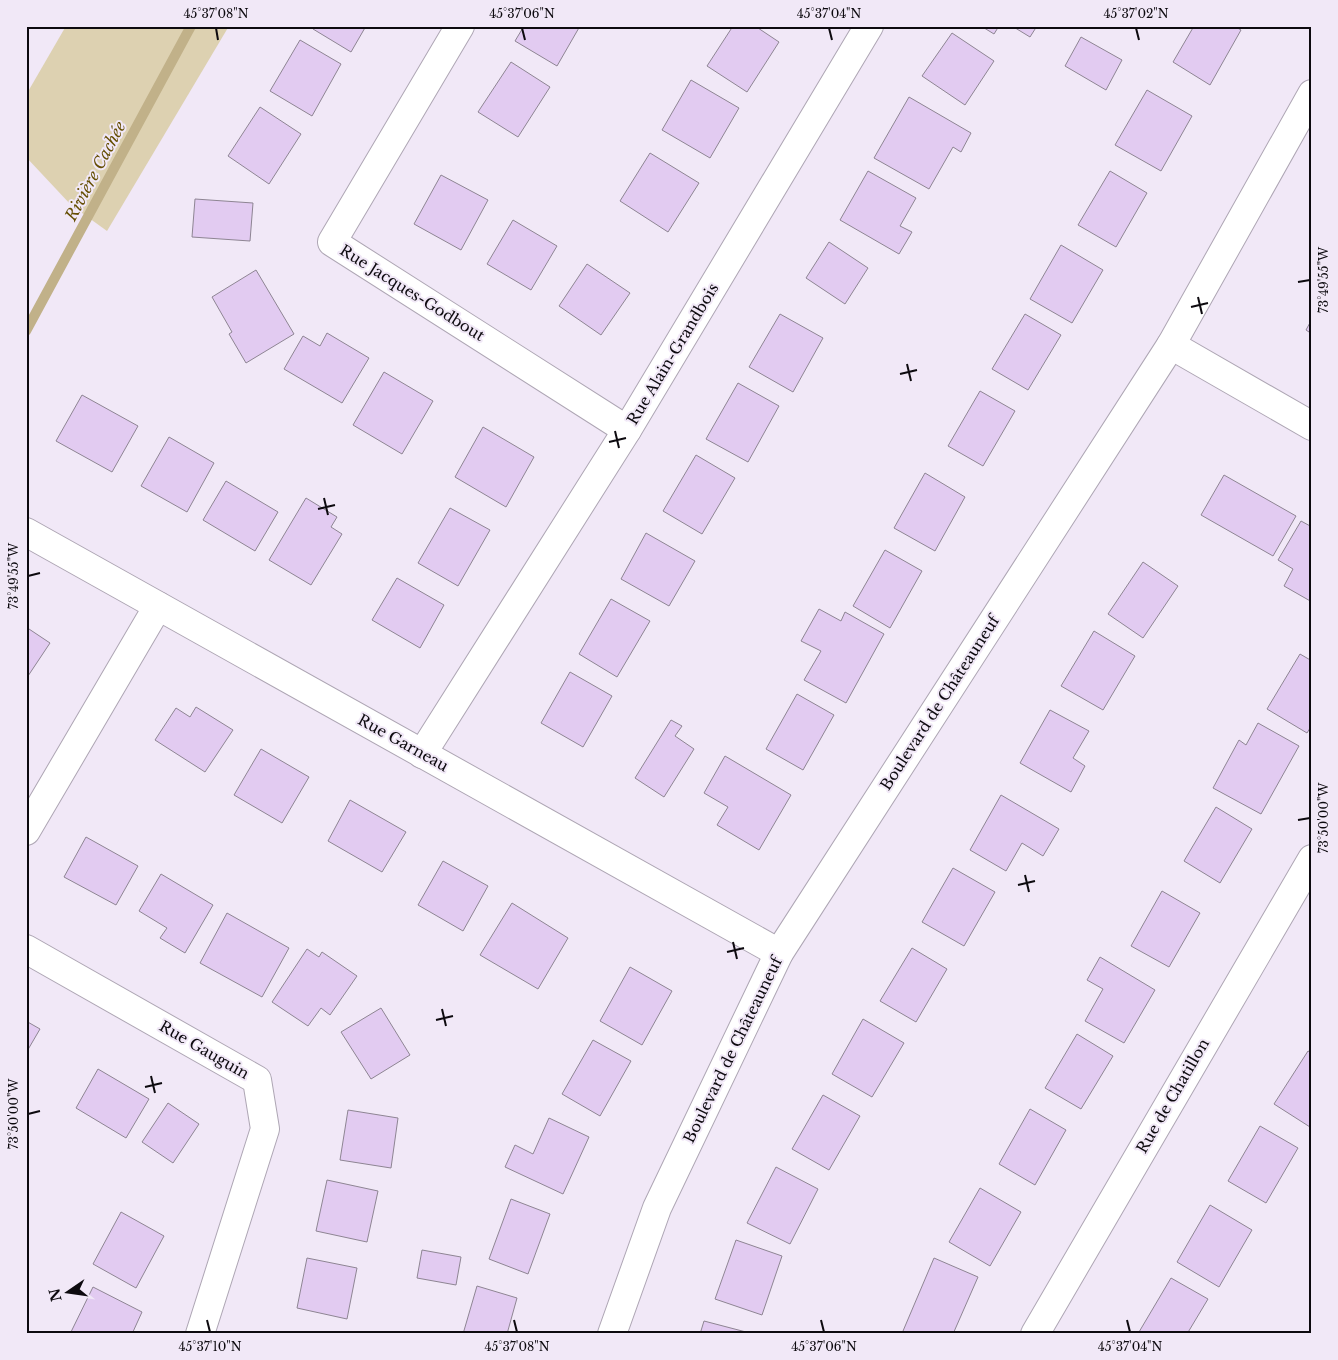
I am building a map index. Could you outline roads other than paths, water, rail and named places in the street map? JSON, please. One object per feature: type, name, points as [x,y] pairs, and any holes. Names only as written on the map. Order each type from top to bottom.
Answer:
[{"type":"street","name":"Rue Jacques-Godbout","points":[[460,26],[332,242],[627,430]]},
{"type":"street","name":"Rue Alain-Grandbois","points":[[422,754],[627,430],[869,26]]},
{"type":"street","name":"Boulevard de Châteauneuf","points":[[612,1334],[657,1208],[779,953],[1171,345],[1312,94]]},
{"type":"street","points":[[1171,345],[1312,426]]},
{"type":"street","name":"Rue Garneau","points":[[26,532],[779,953]]},
{"type":"street","points":[[26,831],[158,606]]},
{"type":"street","name":"Rue de Chatillon","points":[[1035,1334],[1312,860]]},
{"type":"street","name":"Rue Gauguin","points":[[26,949],[257,1080],[265,1128],[200,1334]]},
{"type":"waterway","name":"Rivière Cachée","points":[[26,331],[191,26]]}]
